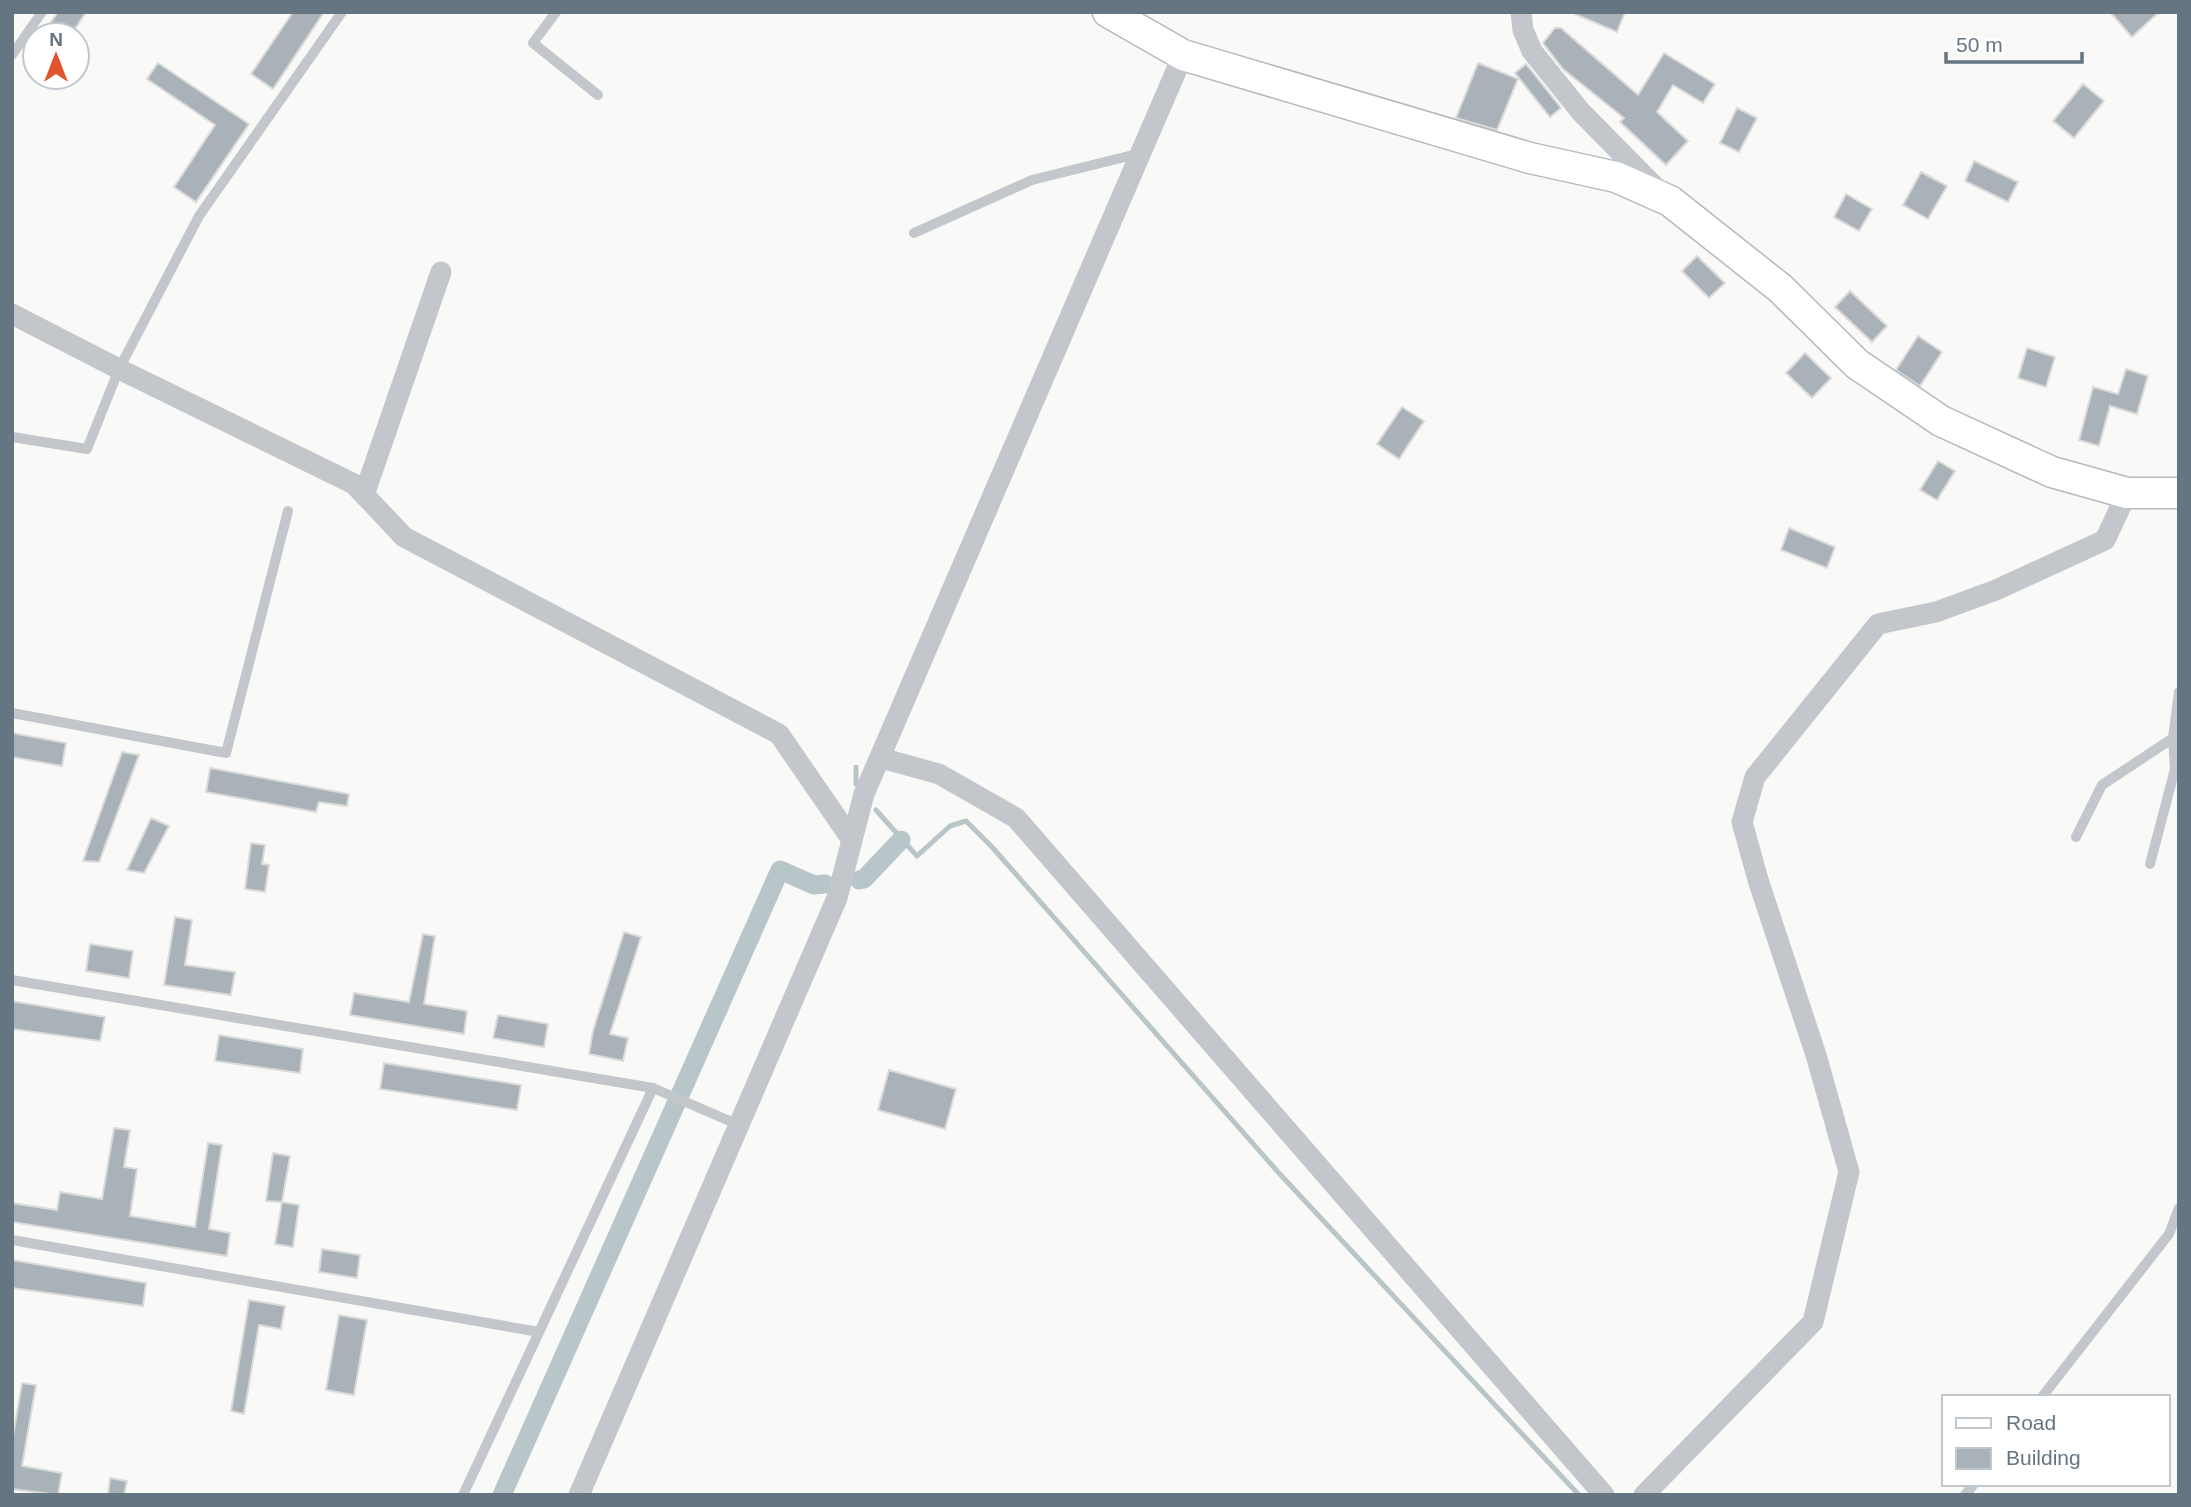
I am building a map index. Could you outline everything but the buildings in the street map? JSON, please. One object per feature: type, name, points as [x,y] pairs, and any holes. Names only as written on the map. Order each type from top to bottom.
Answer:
[{"type":"street","points":[[1108,12],[1183,55],[1530,158],[1616,177],[1670,201]]},
{"type":"street","points":[[1521,12],[1523,30],[1532,51],[1573,102],[1670,201],[1780,288],[1857,364],[1941,422],[2052,472],[2127,493],[2179,492]]},
{"type":"street","points":[[579,1495],[837,898],[864,794],[1183,55]]},
{"type":"street","points":[[364,495],[441,272]]},
{"type":"street","points":[[12,314],[354,484],[404,537],[779,734],[852,840]]},
{"type":"street","points":[[1644,1495],[1813,1322],[1849,1172],[1816,1055],[1759,883],[1742,822],[1755,777],[1878,624],[1936,612],[1996,590],[2105,540],[2127,493]]},
{"type":"street","points":[[881,758],[939,774],[1016,818],[1604,1495]]},
{"type":"lane","points":[[12,55],[42,12]]},
{"type":"lane","points":[[12,437],[88,449],[119,369],[199,216],[342,12]]},
{"type":"lane","points":[[556,12],[533,43],[598,95]]},
{"type":"lane","points":[[914,233],[1032,180],[1141,153]]},
{"type":"lane","points":[[12,713],[226,753],[288,511]]},
{"type":"lane","points":[[2150,864],[2175,769],[2173,738],[2179,692]]},
{"type":"lane","points":[[2076,837],[2102,785],[2173,738]]},
{"type":"lane","points":[[12,980],[653,1088],[739,1125]]},
{"type":"lane","points":[[463,1495],[653,1088]]},
{"type":"lane","points":[[2044,1395],[2169,1234],[2179,1208]]},
{"type":"lane","points":[[12,1240],[539,1332]]},
{"type":"waterway","points":[[856,767],[856,784]]},
{"type":"waterway","points":[[876,810],[917,856],[950,826],[966,821],[992,847],[1277,1171],[1579,1495]]},
{"type":"waterway","points":[[859,880],[864,879],[901,840]]},
{"type":"waterway","points":[[502,1495],[780,870],[814,885],[825,884]]}]
